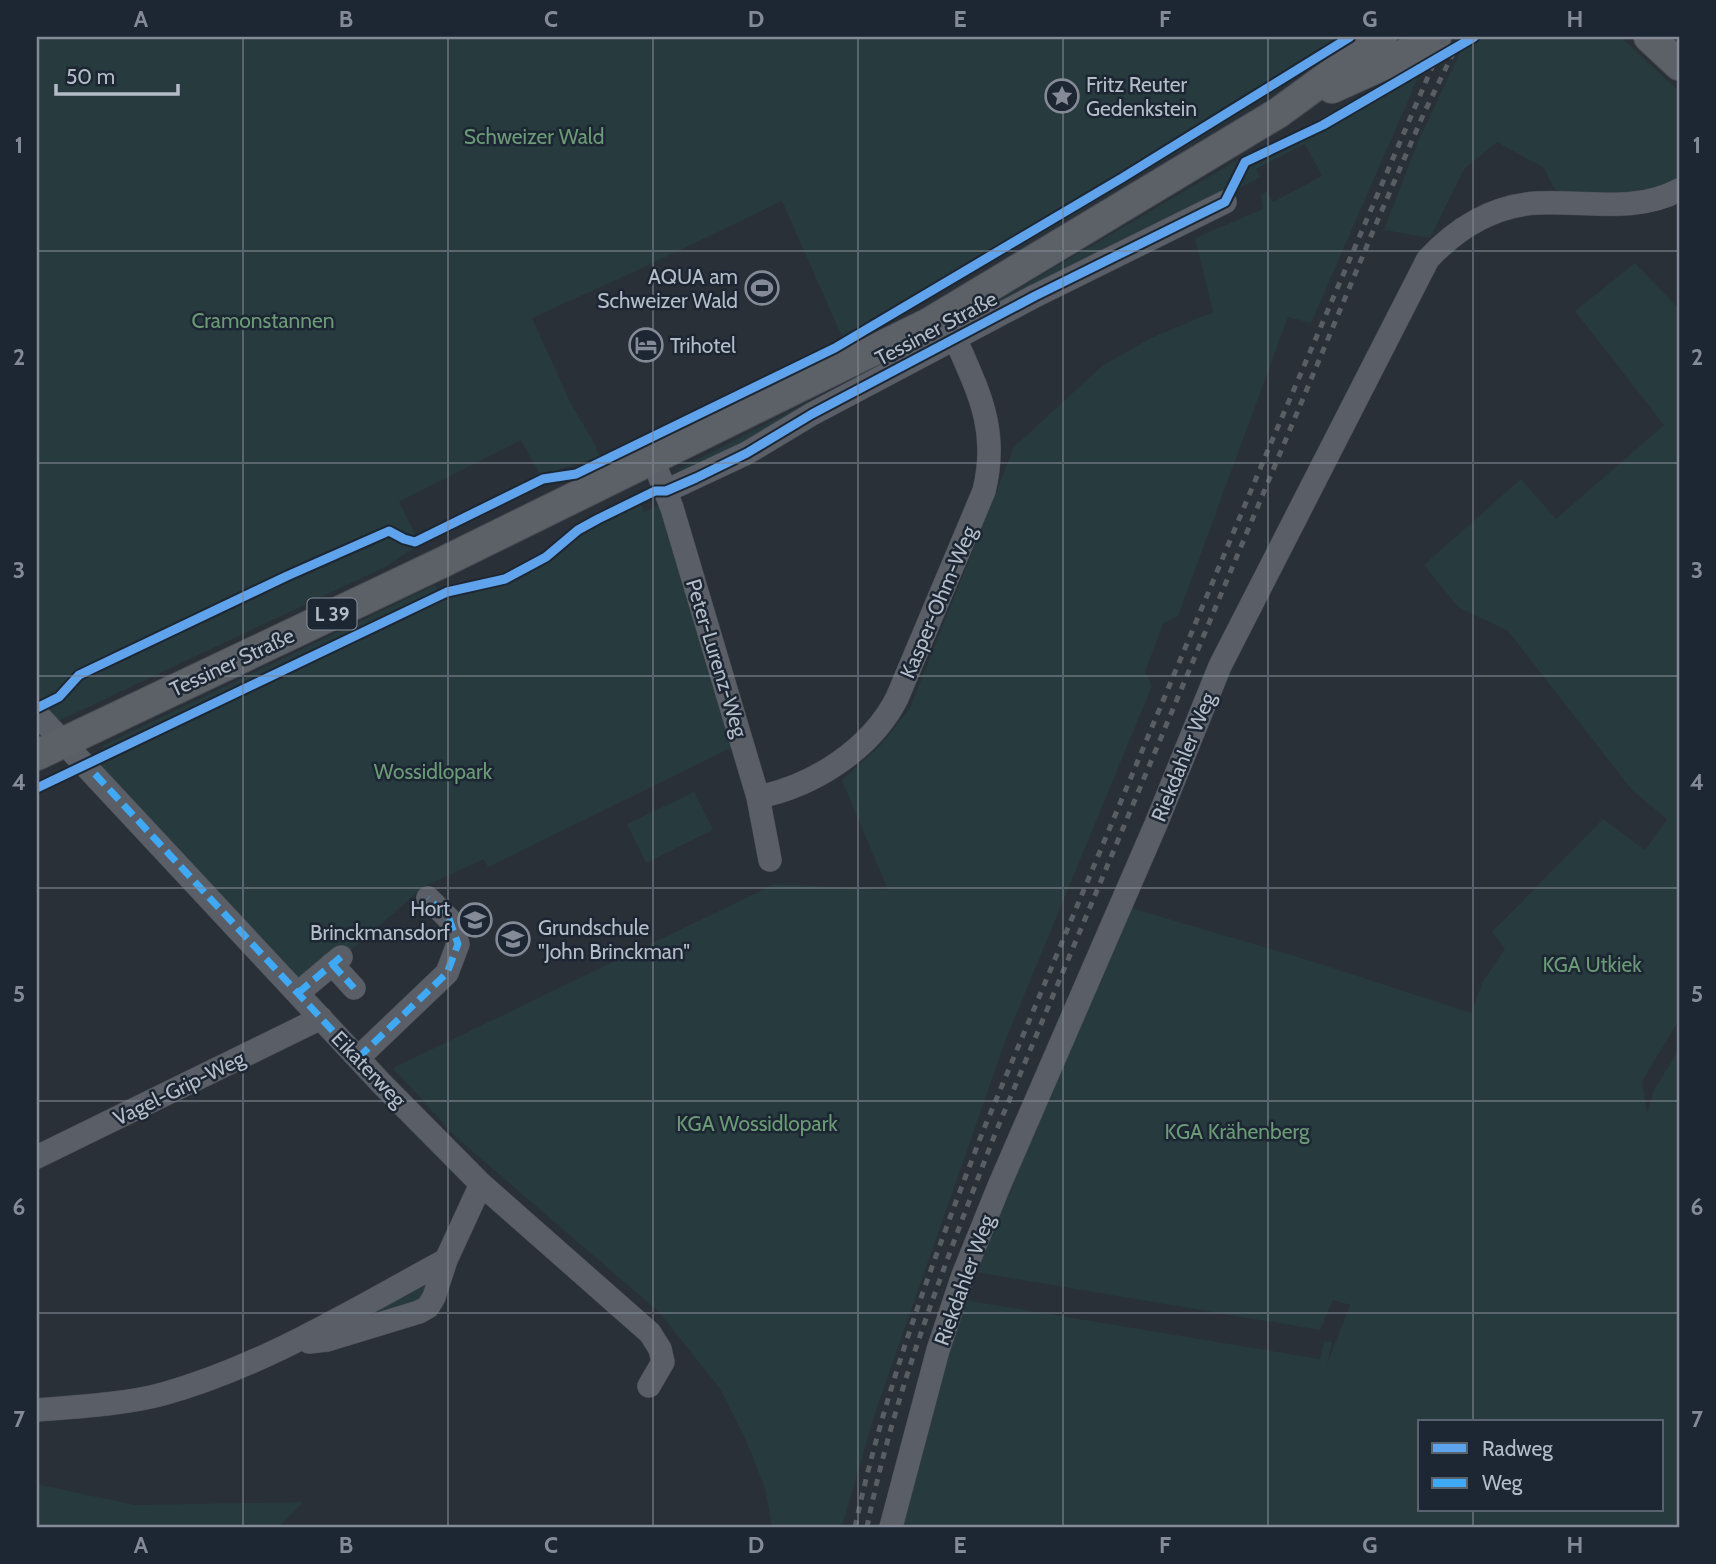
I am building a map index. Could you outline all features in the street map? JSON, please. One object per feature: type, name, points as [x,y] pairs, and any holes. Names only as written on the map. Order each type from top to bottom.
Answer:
[{"type":"main road","name":"Tessiner Straße","points":[[37,755],[653,460],[929,323],[1388,49],[1436,37]]},
{"type":"main road","points":[[1651,38],[1679,65]]},
{"type":"street","name":"Riekdahler Weg","points":[[891,1527],[938,1350],[963,1275],[999,1186],[1156,824],[1220,667],[1428,259],[1446,240],[1466,226],[1502,210],[1536,203],[1614,205],[1653,201],[1679,190]]},
{"type":"street","name":"Tessiner Straße","points":[[666,491],[747,453],[812,414],[1035,296],[1226,202]]},
{"type":"street","name":"Kasper-Ohm-Weg","points":[[758,797],[790,788],[838,763],[879,728],[897,698],[984,491],[988,474],[991,453],[985,412],[955,338]]},
{"type":"street","name":"Peter-Lurenz-Weg","points":[[653,460],[666,491],[758,797],[770,860]]},
{"type":"street","name":"Eikaterweg","points":[[37,714],[358,1058],[481,1184],[650,1333],[660,1349],[663,1362],[649,1386]]},
{"type":"street","points":[[358,1058],[447,973],[458,944],[449,919],[428,898]]},
{"type":"street","points":[[298,993],[336,960],[354,988]]},
{"type":"street","name":"Vagel-Grip-Weg","points":[[37,1157],[321,1018]]},
{"type":"street","points":[[290,1344],[327,1340],[428,1307],[481,1184]]},
{"type":"street","points":[[37,1410],[160,1395],[206,1380],[290,1344],[446,1260]]},
{"type":"green space","points":[[37,37],[1340,37],[843,339],[782,201],[532,318],[572,406],[600,457],[560,469],[542,478],[521,440],[399,502],[420,544],[385,567],[37,731]]},
{"type":"green space","points":[[1353,37],[1360,37],[1131,181],[897,316],[896,314],[1182,145]]},
{"type":"green space","points":[[1482,37],[1621,37],[1679,91],[1679,180],[1658,192],[1566,196],[1554,188],[1544,168],[1497,142],[1464,169],[1430,238],[1384,230],[1417,144],[1462,48]]},
{"type":"green space","name":"KGA Wossidlopark","points":[[1421,71],[1311,323],[1288,317],[1178,616],[1163,624],[1145,672],[1152,686],[1006,1039],[874,1416],[842,1527],[772,1527],[765,1488],[744,1436],[721,1390],[659,1312],[457,1138],[393,1068],[775,884],[888,890],[842,780],[879,747],[910,708],[1014,447],[1102,366],[1151,338],[1213,312],[1195,238],[1263,209],[1261,195],[1267,191],[1273,202],[1322,176],[1305,144],[1256,169],[1260,177],[1237,189],[1248,166],[1326,127]]},
{"type":"green space","points":[[1239,159],[1222,196],[676,480],[679,469],[955,326]]},
{"type":"green space","points":[[1635,263],[1679,309],[1679,1020],[1642,1081],[1647,1113],[1653,1092],[1679,1049],[1679,1527],[900,1527],[964,1300],[1320,1359],[1324,1341],[1332,1342],[1327,1364],[1350,1305],[1333,1300],[1320,1330],[975,1272],[1128,907],[1308,960],[1471,1013],[1483,981],[1505,949],[1492,932],[1603,819],[1645,850],[1667,819],[1632,790],[1508,631],[1458,607],[1424,565],[1521,479],[1556,519],[1664,425],[1575,311]]},
{"type":"green space","name":"Wossidlopark","points":[[640,501],[644,512],[667,501],[737,745],[488,867],[484,859],[425,886],[303,992],[100,769],[100,761],[435,601],[510,582],[546,563],[598,521]]},
{"type":"green space","points":[[435,585],[438,591],[99,754],[104,745]]},
{"type":"green space","points":[[694,792],[713,830],[646,863],[627,824]]},
{"type":"green space","points":[[432,1277],[417,1306],[328,1329]]},
{"type":"green space","points":[[37,1484],[134,1505],[304,1502],[278,1527],[37,1527]]},
{"type":"railway","points":[[855,1527],[895,1376],[983,1131],[1265,457],[1445,37]]},
{"type":"railway","points":[[867,1527],[906,1377],[995,1134],[1379,217],[1424,113],[1461,37]]},
{"type":"marked path","points":[[95,774],[381,1083]]},
{"type":"marked path","points":[[358,1058],[447,973],[458,944],[449,919],[428,898]]},
{"type":"marked path","points":[[298,993],[341,957]]},
{"type":"marked path","points":[[332,964],[354,988]]},
{"type":"cycle path","points":[[37,708],[59,697],[79,675],[287,576],[389,531],[415,542],[543,479],[576,474],[835,348],[1122,178],[1350,37]]},
{"type":"cycle path","points":[[37,788],[447,592],[505,579],[546,557],[578,530],[598,519],[655,491],[666,491],[747,453],[812,414],[1035,296],[1225,202],[1245,162],[1323,125],[1474,37]]},
{"type":"place","name":"Fritz Reuter Gedenkstein","points":[[1062,96]]},
{"type":"place","name":"AQUA am Schweizer Wald","points":[[762,288]]},
{"type":"place","name":"Trihotel","points":[[646,345]]},
{"type":"place","name":"Hort Brinckmansdorf","points":[[475,920]]},
{"type":"place","name":"Grundschule \"John Brinckman\"","points":[[513,939]]},
{"type":"park label","name":"Schweizer Wald","points":[[534,136]]},
{"type":"park label","name":"Cramonstannen","points":[[263,320]]},
{"type":"park label","name":"KGA Utkiek","points":[[1592,964]]},
{"type":"park label","name":"KGA Krähenberg","points":[[1237,1131]]}]
